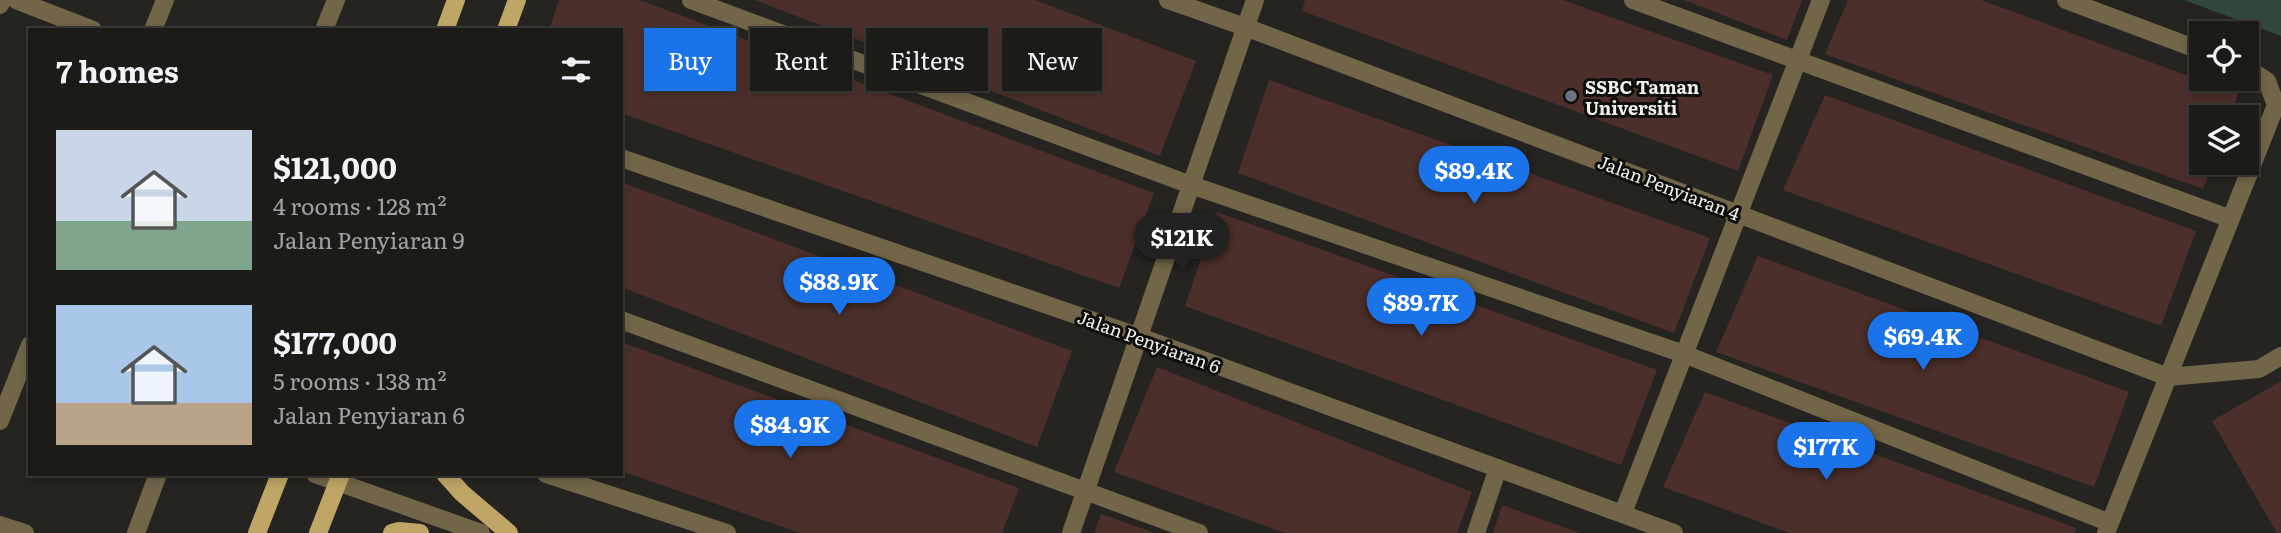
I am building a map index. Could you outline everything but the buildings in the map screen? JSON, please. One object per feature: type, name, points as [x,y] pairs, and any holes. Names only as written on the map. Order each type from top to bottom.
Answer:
[{"type":"main road","points":[[446,28],[456,0]]},
{"type":"main road","points":[[507,28],[517,0]]},
{"type":"main road","points":[[257,533],[279,476]]},
{"type":"main road","points":[[447,476],[462,494],[509,533]]},
{"type":"main road","points":[[318,533],[339,478]]},
{"type":"main road","points":[[392,533],[420,533]]},
{"type":"street","points":[[16,0],[88,28]]},
{"type":"street","points":[[154,28],[165,0]]},
{"type":"street","points":[[325,28],[336,0]]},
{"type":"street","points":[[691,0],[1191,185],[1684,354],[2108,528],[2276,105],[2267,81],[2259,76]]},
{"type":"street","name":"Jalan Penyiaran 4","points":[[1168,0],[2168,377]]},
{"type":"street","points":[[1070,533],[1255,0]]},
{"type":"street","points":[[1633,0],[2231,219]]},
{"type":"street","points":[[1623,513],[1821,0]]},
{"type":"street","points":[[2066,0],[2189,46]]},
{"type":"street","name":"Jalan Penyiaran 6","points":[[623,159],[1140,337],[1674,533]]},
{"type":"street","points":[[623,321],[1199,533]]},
{"type":"street","points":[[0,421],[28,350]]},
{"type":"street","points":[[2168,377],[2259,369],[2281,356]]},
{"type":"street","points":[[1476,533],[1498,468]]},
{"type":"street","points":[[136,533],[157,476]]},
{"type":"street","points":[[551,476],[727,533]]},
{"type":"street","points":[[339,478],[481,533]]},
{"type":"street","points":[[0,525],[24,533]]},
{"type":"green space","points":[[2184,0],[2281,0],[2281,36],[2259,28],[2259,21],[2241,21]]},
{"type":"place","name":"SSBC Taman Universiti","points":[[1571,96]]}]
